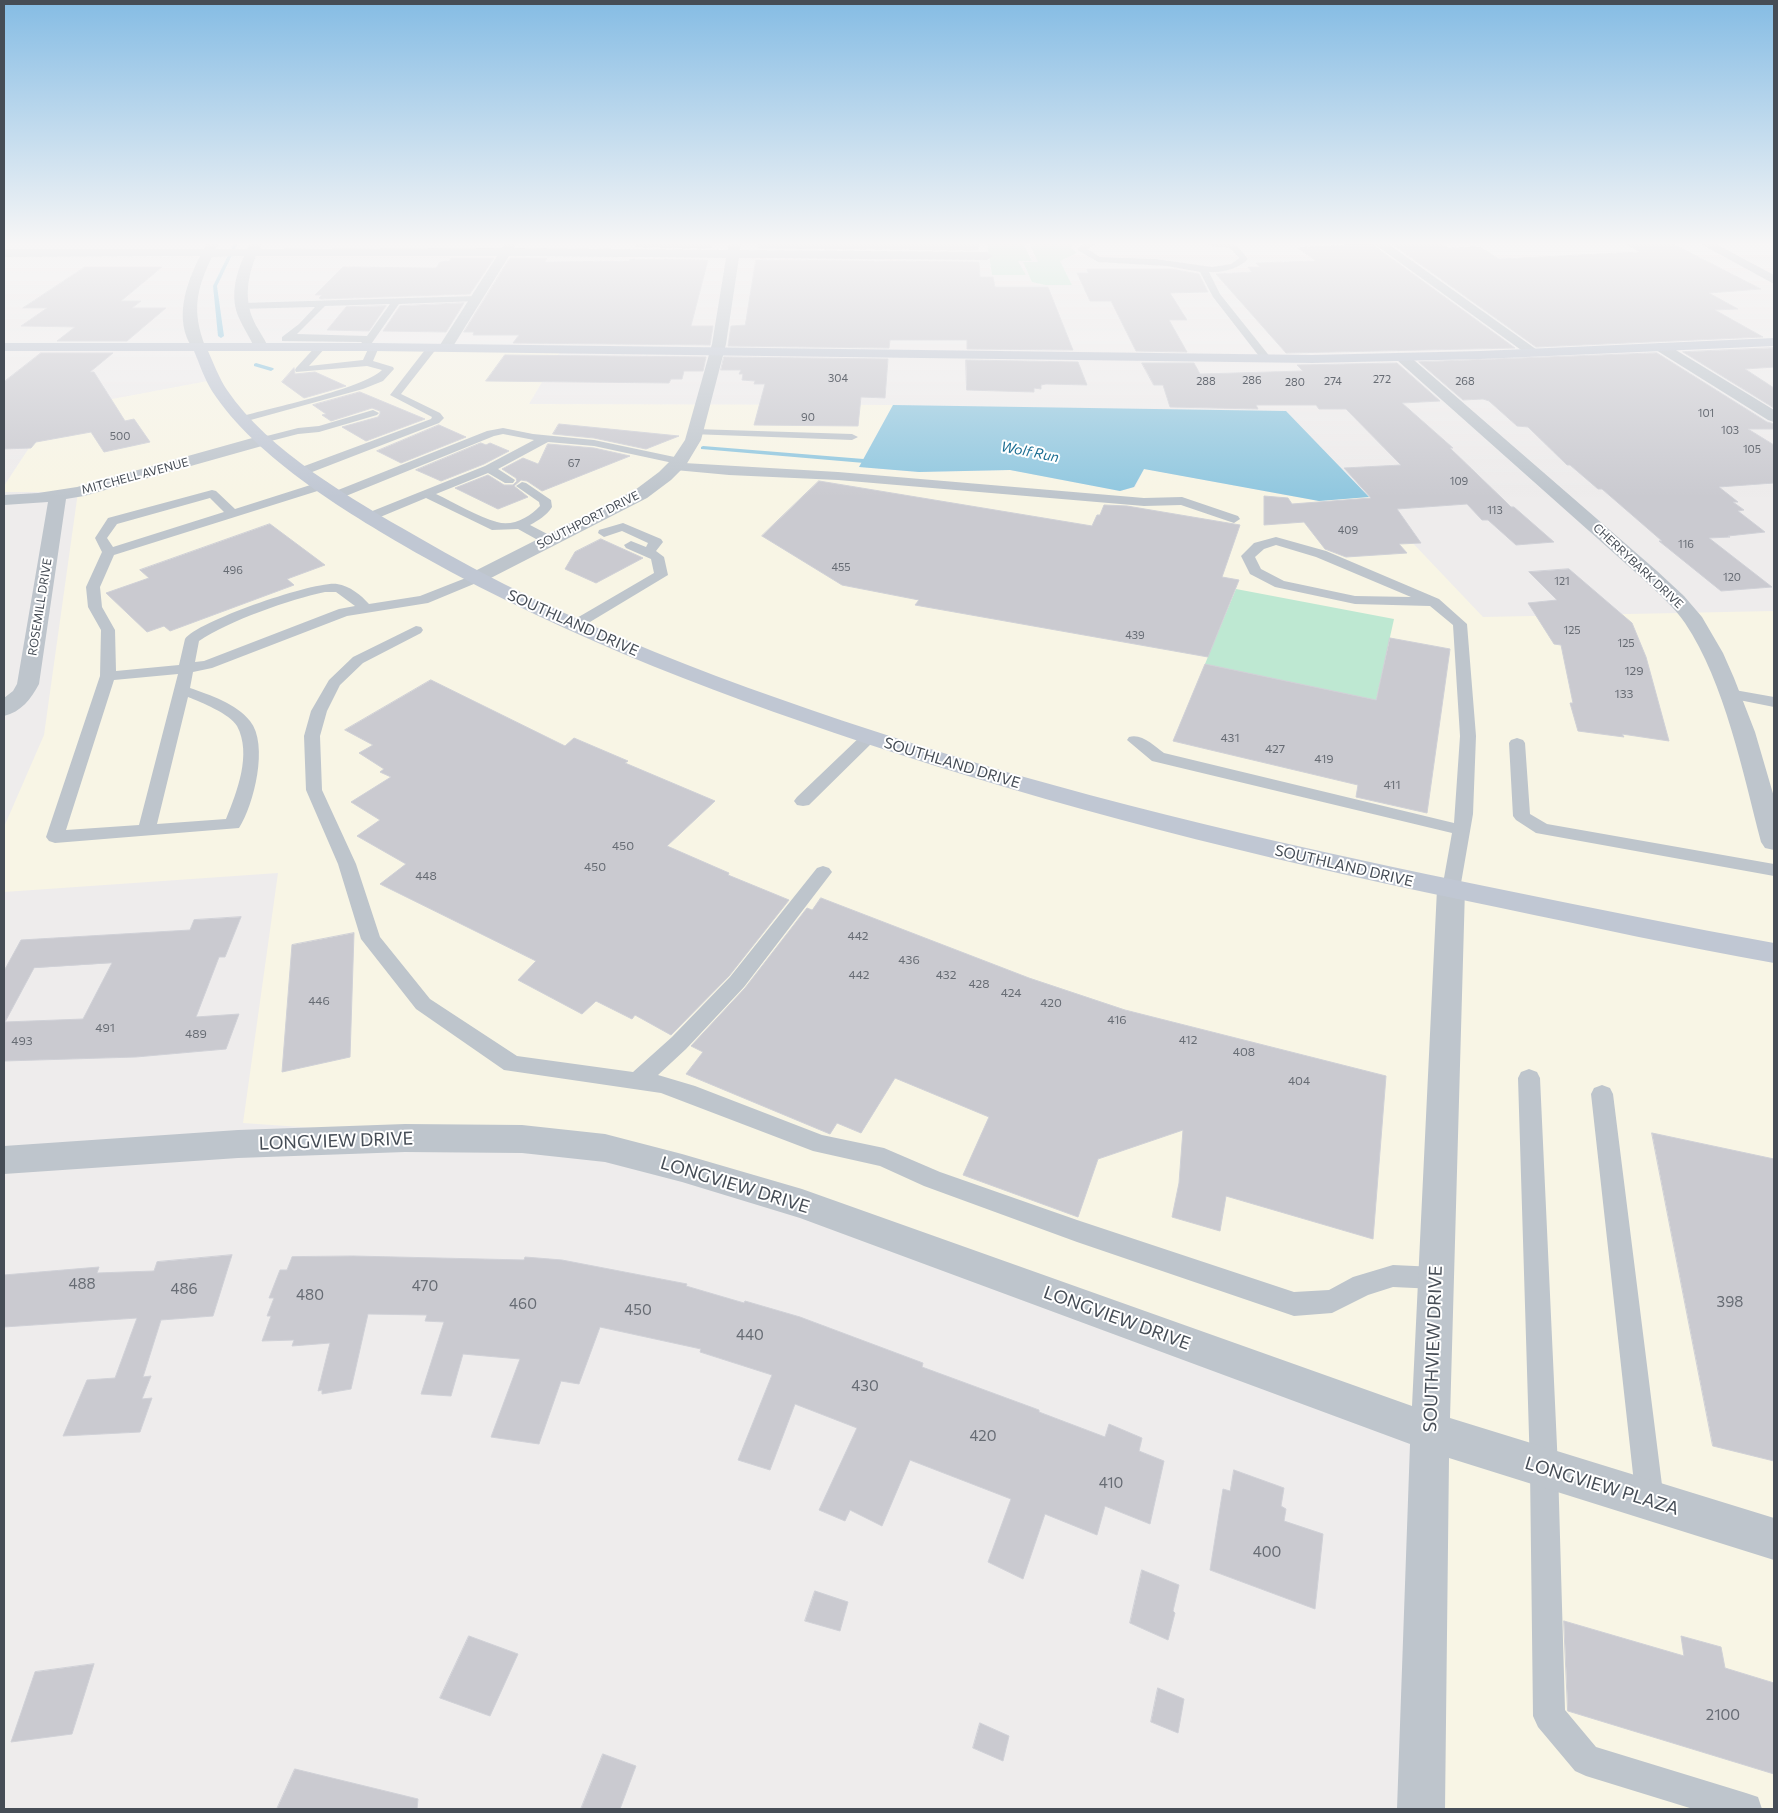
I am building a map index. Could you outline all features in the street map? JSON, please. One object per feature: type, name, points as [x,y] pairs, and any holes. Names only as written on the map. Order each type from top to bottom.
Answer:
[{"type":"main road","points":[[4,347],[321,347],[369,345],[439,348],[717,352],[1402,358],[1774,342]]},
{"type":"main road","name":"SOUTHLAND DRIVE","points":[[198,346],[205,356],[221,371],[243,419],[263,440],[369,517],[476,578],[575,625],[724,687],[869,738],[1079,802],[1375,875],[1774,953]]},
{"type":"main road","points":[[221,371],[238,355],[261,347]]},
{"type":"street","points":[[192,328],[198,346]]},
{"type":"street","points":[[252,328],[261,347]]},
{"type":"street","points":[[439,348],[454,328]]},
{"type":"street","name":"SOUTHPORT DRIVE","points":[[476,578],[641,494],[678,463],[693,440],[717,352],[721,328]]},
{"type":"street","points":[[1499,328],[1533,352]]},
{"type":"street","points":[[1661,347],[1774,418]]},
{"type":"street","name":"CHERRYBARK DRIVE","points":[[1402,358],[1672,596],[1698,628],[1729,694],[1774,842]]},
{"type":"street","name":"MITCHELL AVENUE","points":[[4,500],[58,495],[100,486],[263,440]]},
{"type":"street","name":"ROSEMILL DRIVE","points":[[4,709],[22,695],[28,684],[58,495]]},
{"type":"street","name":"SOUTHVIEW DRIVE","points":[[1421,1809],[1430,1432],[1446,976],[1451,889]]},
{"type":"street","name":"LONGVIEW DRIVE","points":[[4,1160],[238,1144],[405,1138],[522,1139],[604,1148],[682,1168],[802,1204],[1430,1432]]},
{"type":"street","name":"LONGVIEW PLAZA","points":[[1430,1432],[1774,1539]]},
{"type":"lane","points":[[278,347],[300,328]]},
{"type":"lane","points":[[367,362],[369,345],[380,328]]},
{"type":"lane","points":[[1244,328],[1258,344],[1266,358]]},
{"type":"lane","points":[[289,336],[369,345]]},
{"type":"lane","points":[[321,347],[300,370],[367,362],[389,369],[416,370]]},
{"type":"lane","points":[[397,398],[395,396],[416,370],[439,348]]},
{"type":"lane","points":[[243,419],[359,388],[379,379],[389,369]]},
{"type":"lane","points":[[263,440],[298,431],[319,429],[339,424],[376,411],[397,398]]},
{"type":"lane","points":[[304,471],[428,424],[438,418],[436,415],[397,398]]},
{"type":"lane","points":[[337,495],[491,433],[503,431],[594,443],[678,463],[738,472],[838,476],[1144,502],[1182,501],[1234,519]]},
{"type":"lane","points":[[695,432],[852,437]]},
{"type":"lane","points":[[369,517],[489,469],[548,438]]},
{"type":"lane","points":[[489,469],[509,480]]},
{"type":"lane","points":[[182,690],[217,703],[244,723],[252,750],[246,790],[233,824],[55,837],[108,676],[108,630],[95,607],[94,587],[110,552],[323,485]]},
{"type":"lane","points":[[426,494],[497,528],[520,525],[538,516],[546,506],[545,500],[522,486]]},
{"type":"lane","points":[[110,552],[101,538],[112,521],[212,494],[233,514]]},
{"type":"lane","points":[[583,524],[606,534],[623,527],[656,542],[648,553]]},
{"type":"lane","points":[[520,525],[550,541]]},
{"type":"lane","points":[[1434,602],[1355,600],[1280,584],[1254,571],[1248,556],[1259,546],[1276,541],[1321,554],[1434,602],[1460,624],[1468,736],[1461,830],[1451,889]]},
{"type":"lane","points":[[575,625],[661,575],[657,557],[632,545]]},
{"type":"lane","points":[[108,676],[163,672],[206,664],[344,612],[424,600],[476,578]]},
{"type":"lane","points":[[146,831],[182,690],[192,639],[205,630],[300,594],[321,588],[338,588],[356,599],[365,608]]},
{"type":"lane","points":[[416,630],[358,660],[334,683],[319,711],[312,736],[314,790],[347,864],[371,940],[423,1004],[512,1064],[661,1084],[687,1092],[821,1144],[884,1158],[932,1179],[1077,1231],[1294,1304],[1332,1301],[1362,1285],[1393,1276],[1436,1278]]},
{"type":"lane","points":[[1729,694],[1774,702]]},
{"type":"lane","points":[[803,801],[869,738]]},
{"type":"lane","points":[[1135,740],[1158,757],[1461,830]]},
{"type":"lane","points":[[1517,743],[1522,816],[1542,830],[1774,870]]},
{"type":"lane","points":[[638,1081],[737,982],[823,872]]},
{"type":"lane","points":[[1529,1078],[1544,1468],[1549,1716],[1586,1760],[1746,1809]]},
{"type":"lane","points":[[1602,1094],[1650,1501]]},
{"type":"shaded area","points":[[198,346],[561,350],[529,404],[893,405],[859,467],[919,472],[1010,470],[1120,491],[1135,487],[1144,469],[1319,501],[1369,497],[1483,617],[1774,611],[1774,1809],[1421,1809],[1430,1432],[605,1148],[243,1123],[278,873],[4,892],[4,827],[44,735],[78,492],[4,492],[4,486],[54,410],[213,380]]},
{"type":"green space","points":[[1236,589],[1394,619],[1376,700],[1205,664]]},
{"type":"water","points":[[893,405],[1286,411],[1369,497],[1319,501],[1144,469],[1134,487],[1120,491],[1010,470],[919,472],[859,467]]},
{"type":"building","points":[[74,328],[143,328],[127,341],[57,341]]},
{"type":"building","points":[[329,328],[371,328],[369,331],[327,330]]},
{"type":"building","points":[[385,328],[449,328],[446,332],[383,331]]},
{"type":"building","points":[[467,328],[713,328],[710,345],[513,343],[519,335],[473,335],[474,332],[464,332]]},
{"type":"building","points":[[731,328],[1064,328],[1073,350],[967,349],[967,340],[890,340],[889,348],[728,346]]},
{"type":"building","points":[[1124,328],[1173,328],[1187,352],[1136,351]]},
{"type":"building","points":[[1263,328],[1487,328],[1515,348],[1286,353]]},
{"type":"building","points":[[1509,328],[1746,328],[1763,337],[1536,347]]},
{"type":"building","points":[[1774,348],[1774,367],[1745,369],[1774,388],[1774,408],[1683,352]]},
{"type":"building","points":[[41,353],[113,353],[90,372],[94,372],[125,421],[134,419],[150,442],[104,452],[91,432],[36,442],[31,448],[4,449],[4,382]]},
{"type":"building","points":[[1657,353],[1767,422],[1774,424],[1774,429],[1748,429],[1774,445],[1774,483],[1719,487],[1738,502],[1733,502],[1744,510],[1738,511],[1765,532],[1709,538],[1772,587],[1721,591],[1659,541],[1662,541],[1602,489],[1598,489],[1570,465],[1567,465],[1528,427],[1517,426],[1489,401],[1483,399],[1463,400],[1419,362]]},
{"type":"building","points":[[505,355],[706,357],[703,371],[684,371],[682,379],[671,379],[669,383],[486,381]]},
{"type":"building","points":[[724,357],[888,359],[885,398],[861,397],[858,426],[754,425],[765,384],[754,384],[755,381],[742,380],[743,374],[739,374],[741,370],[721,370]]},
{"type":"building","points":[[966,360],[1078,362],[1087,385],[1046,384],[1041,385],[1041,389],[1034,388],[1034,392],[967,390]]},
{"type":"building","points":[[1142,363],[1194,363],[1200,374],[1303,371],[1297,365],[1397,363],[1440,401],[1402,403],[1453,448],[1450,448],[1511,507],[1514,507],[1554,542],[1516,545],[1488,520],[1482,520],[1467,504],[1397,509],[1421,543],[1399,544],[1407,553],[1346,557],[1325,549],[1304,522],[1264,525],[1264,496],[1288,498],[1292,504],[1371,498],[1344,468],[1401,465],[1346,409],[1319,409],[1316,405],[1256,405],[1258,409],[1170,407],[1163,385],[1154,385]]},
{"type":"building","points":[[294,368],[295,374],[315,372],[346,386],[304,398],[282,382]]},
{"type":"building","points":[[360,392],[425,419],[366,441],[342,427],[378,417],[380,411],[372,408],[331,421],[322,415],[326,414],[313,405]]},
{"type":"building","points":[[559,424],[679,436],[646,449],[594,438],[553,434]]},
{"type":"building","points":[[439,425],[466,437],[401,463],[377,451]]},
{"type":"building","points":[[481,443],[486,445],[490,443],[509,451],[484,464],[441,481],[416,470]]},
{"type":"building","points":[[548,444],[594,448],[630,456],[542,491],[527,481],[521,480],[514,486],[528,497],[498,509],[455,488],[488,475],[504,485],[513,485],[517,481],[516,478],[502,469],[523,458],[538,464]]},
{"type":"building","points":[[819,481],[1092,526],[1104,505],[1127,506],[1240,525],[1222,577],[1239,580],[1208,657],[915,605],[919,600],[842,585],[762,536]]},
{"type":"building","points":[[270,524],[325,565],[287,579],[294,585],[170,631],[164,626],[147,632],[106,593],[149,578],[140,570]]},
{"type":"building","points":[[601,539],[643,558],[596,583],[565,569],[575,552]]},
{"type":"building","points":[[1569,569],[1632,623],[1646,657],[1669,741],[1622,734],[1624,737],[1578,731],[1570,703],[1573,703],[1561,645],[1554,644],[1528,603],[1557,600],[1529,572]]},
{"type":"building","points":[[1390,638],[1450,649],[1427,813],[1356,797],[1358,785],[1173,741],[1205,664],[1376,700]]},
{"type":"building","points":[[431,680],[565,746],[574,738],[628,761],[625,763],[715,801],[667,846],[729,873],[728,875],[789,900],[729,976],[671,1035],[635,1015],[632,1019],[596,1001],[582,1014],[518,980],[536,961],[380,884],[406,864],[357,836],[380,820],[351,802],[391,777],[380,772],[384,769],[359,753],[373,745],[345,730]]},
{"type":"building","points":[[821,898],[1029,978],[1125,1010],[1386,1076],[1373,1239],[1226,1196],[1220,1231],[1172,1217],[1179,1183],[1183,1130],[1098,1159],[1078,1217],[963,1175],[989,1117],[895,1078],[861,1133],[837,1123],[830,1134],[686,1074],[703,1052],[691,1046],[745,988],[807,908],[812,910]]},
{"type":"building","points":[[241,917],[225,957],[219,957],[196,1017],[239,1014],[226,1049],[136,1057],[4,1061],[4,971],[21,940],[190,930],[194,920]],"holes":[[[112,963],[83,1019],[5,1022],[34,968]]]},
{"type":"building","points":[[354,933],[350,1057],[282,1072],[292,945]]},
{"type":"building","points":[[1652,1133],[1774,1159],[1774,1461],[1713,1446]]},
{"type":"building","points":[[232,1255],[213,1316],[161,1320],[143,1377],[151,1376],[142,1399],[152,1398],[140,1432],[63,1436],[87,1380],[115,1378],[137,1318],[4,1327],[4,1275],[99,1267],[97,1273],[154,1271],[157,1262]]},
{"type":"building","points":[[353,1256],[524,1260],[525,1257],[562,1260],[687,1284],[686,1286],[744,1303],[745,1301],[800,1317],[923,1363],[922,1367],[1039,1410],[1039,1412],[1105,1437],[1109,1424],[1142,1438],[1139,1451],[1164,1461],[1150,1524],[1105,1506],[1097,1535],[1045,1514],[1023,1579],[988,1562],[1011,1499],[910,1460],[882,1526],[850,1510],[845,1521],[819,1510],[857,1428],[795,1404],[770,1470],[738,1460],[772,1375],[700,1352],[701,1349],[600,1327],[579,1384],[561,1381],[539,1444],[491,1437],[520,1359],[463,1354],[451,1396],[421,1394],[444,1322],[425,1321],[427,1315],[368,1314],[351,1389],[322,1394],[322,1390],[318,1391],[330,1343],[292,1346],[294,1340],[262,1341],[271,1316],[267,1316],[274,1298],[269,1298],[280,1270],[287,1270],[292,1257]]},
{"type":"building","points":[[1234,1470],[1284,1488],[1281,1506],[1286,1509],[1284,1521],[1323,1534],[1315,1609],[1210,1570],[1223,1489],[1230,1491]]},
{"type":"building","points":[[1142,1570],[1179,1585],[1173,1611],[1175,1613],[1168,1640],[1130,1623]]},
{"type":"building","points":[[815,1591],[848,1602],[840,1631],[805,1621]]},
{"type":"building","points":[[1564,1621],[1684,1656],[1681,1636],[1721,1647],[1725,1668],[1774,1683],[1774,1774],[1568,1711]]},
{"type":"building","points":[[469,1636],[518,1654],[490,1716],[440,1698]]},
{"type":"building","points":[[94,1664],[72,1734],[11,1742],[35,1672]]},
{"type":"building","points":[[1158,1688],[1184,1699],[1178,1733],[1151,1722]]},
{"type":"building","points":[[980,1723],[1009,1736],[1003,1761],[973,1748]]},
{"type":"building","points":[[603,1754],[636,1766],[620,1809],[581,1809]]},
{"type":"building","points":[[295,1769],[418,1799],[417,1809],[277,1809]]},
{"type":"waterway","name":"Wolf Run","points":[[220,328],[221,336]]},
{"type":"waterway","name":"Wolf Run","points":[[256,365],[271,369]]},
{"type":"waterway","name":"Wolf Run","points":[[703,448],[876,462]]}]
